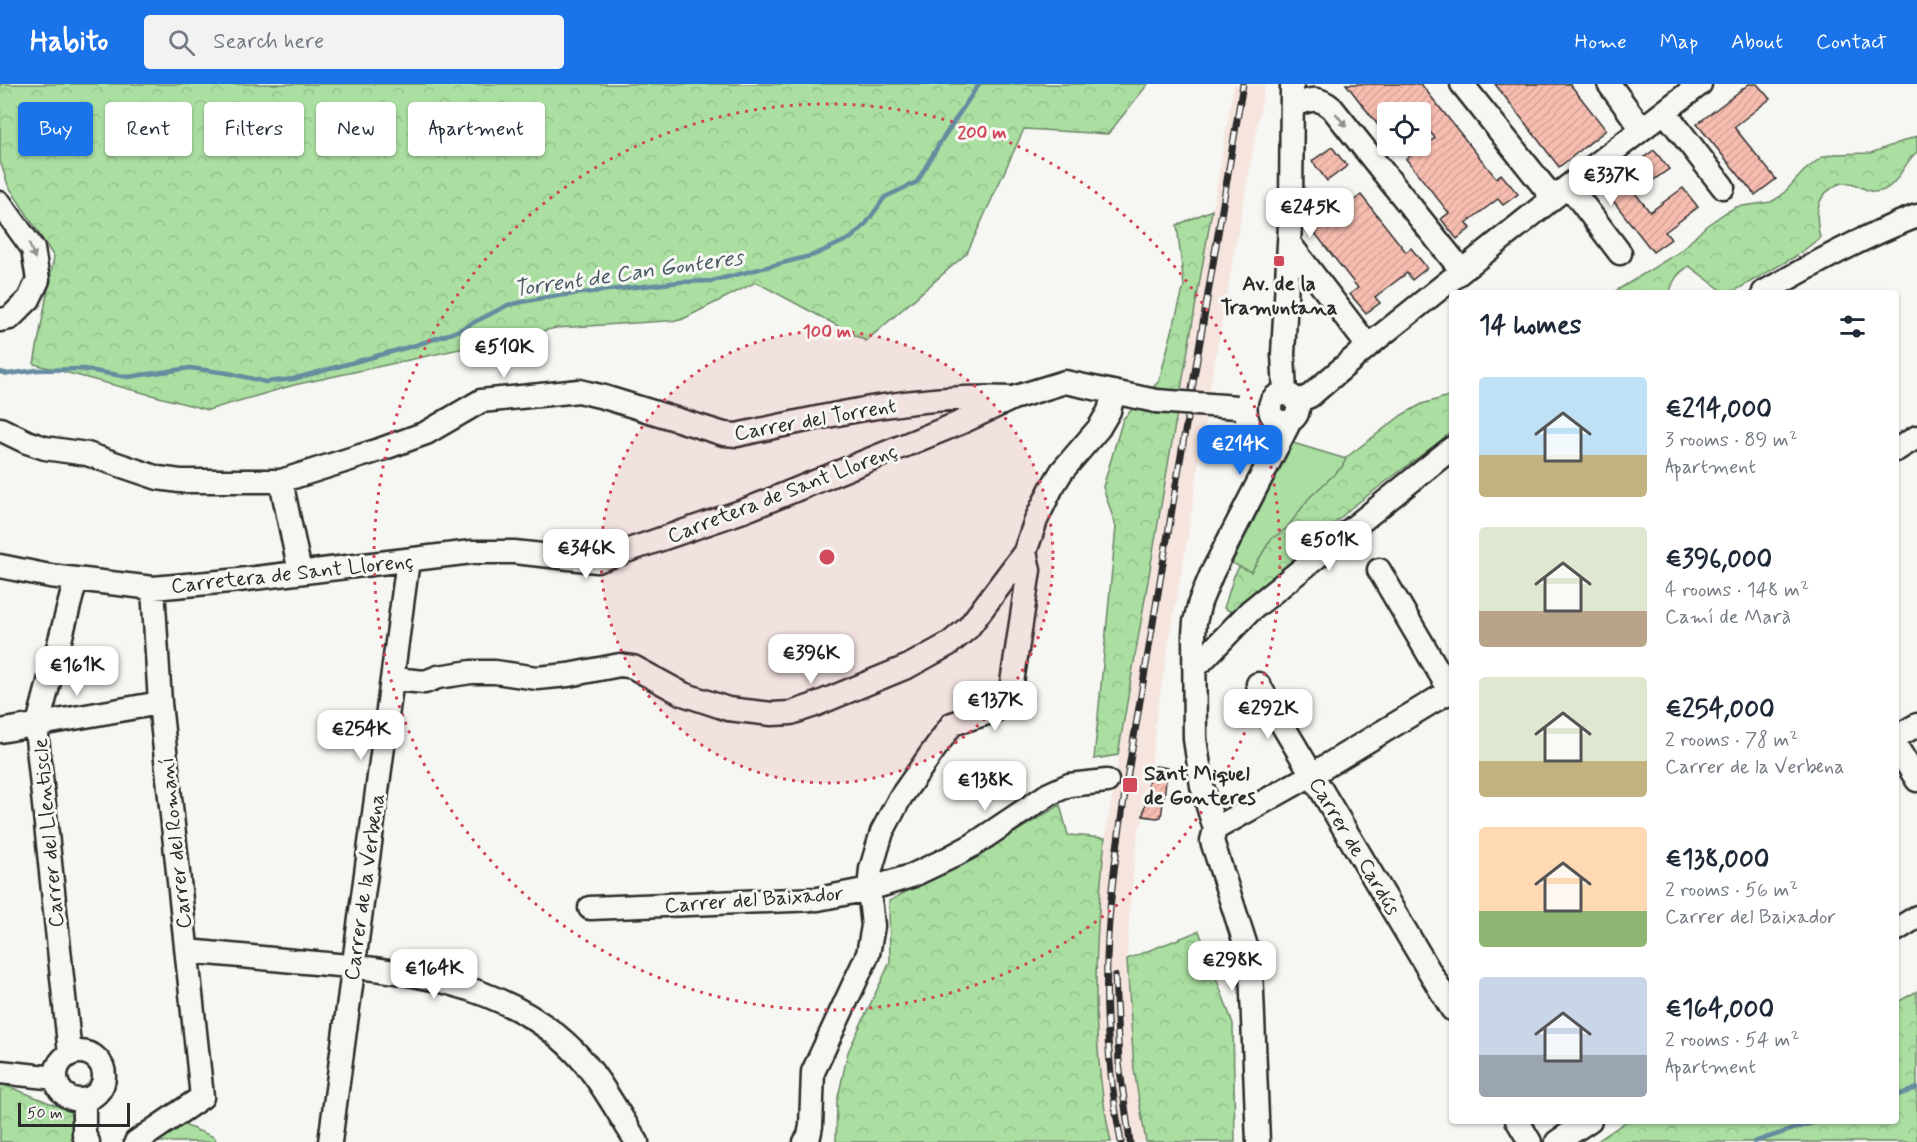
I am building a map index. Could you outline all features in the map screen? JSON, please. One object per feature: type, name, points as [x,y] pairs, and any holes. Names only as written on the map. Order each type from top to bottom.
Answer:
[{"type":"street","points":[[1461,84],[1620,253]]},
{"type":"street","points":[[1609,84],[1642,129]]},
{"type":"street","points":[[1283,409],[1310,396],[1368,346],[1700,84]]},
{"type":"street","points":[[1258,1142],[1251,968],[1212,841],[1215,829],[1202,786],[1195,739],[1194,634],[1200,602],[1212,573],[1266,469],[1283,409],[1292,95],[1312,100],[1320,92],[1462,271]]},
{"type":"street","points":[[1665,111],[1723,187]]},
{"type":"street","points":[[0,203],[33,249],[38,280],[29,299],[10,318],[0,320]]},
{"type":"street","points":[[1768,290],[1885,228],[1917,216]]},
{"type":"street","points":[[1289,243],[1368,346]]},
{"type":"street","points":[[1287,303],[1303,286],[1313,284],[1323,288]]},
{"type":"street","name":"Carretera de Sant Llorenç","points":[[0,566],[76,579],[153,588],[472,552],[514,552],[597,561],[746,510],[962,422],[1013,398],[1065,382],[1156,401],[1283,409]]},
{"type":"street","name":"Carrer del Torrent","points":[[0,429],[45,448],[87,454],[158,478],[180,481],[281,481],[379,450],[426,432],[481,401],[579,392],[604,397],[724,434],[737,435],[833,413],[894,404],[984,397],[1013,398]]},
{"type":"street","points":[[394,679],[425,682],[444,676],[483,672],[511,673],[537,678],[568,675],[620,664],[705,703],[728,709],[772,714],[791,713],[909,666],[949,644],[968,628],[1025,552],[1036,520],[1051,489],[1062,471],[1099,428],[1114,393]]},
{"type":"street","points":[[1899,448],[1917,437]]},
{"type":"street","points":[[1194,665],[1200,663],[1250,611],[1449,450]]},
{"type":"street","points":[[281,481],[300,572]]},
{"type":"street","points":[[805,1142],[812,1125],[813,1072],[868,954],[873,926],[869,889],[874,854],[882,832],[900,798],[944,732],[952,724],[994,711],[1004,705],[1010,696],[1029,570],[1025,552]]},
{"type":"street","name":"Carrer de la Verbena","points":[[330,1142],[352,966],[394,679],[408,560]]},
{"type":"street","points":[[1379,570],[1449,689]]},
{"type":"street","name":"Carrer del Llentiscle","points":[[70,1054],[37,738],[38,724],[76,579]]},
{"type":"street","name":"Carrer del Romaní","points":[[136,1142],[202,1097],[160,703],[153,588]]},
{"type":"street","name":"Carrer de Cardús","points":[[1258,684],[1449,1003]]},
{"type":"street","points":[[1215,829],[1449,693]]},
{"type":"street","points":[[0,731],[160,703]]},
{"type":"street","points":[[1899,735],[1917,725]]},
{"type":"street","points":[[1899,751],[1917,780]]},
{"type":"street","name":"Carrer del Baixador","points":[[590,908],[818,899],[869,889],[911,876],[947,859],[973,845],[1049,794],[1069,785],[1107,781]]},
{"type":"street","points":[[1215,829],[1223,835],[1257,940],[1263,966],[1271,1142]]},
{"type":"street","points":[[1899,928],[1917,917]]},
{"type":"street","points":[[187,951],[352,966],[431,978],[473,990],[503,1002],[555,1035],[574,1052],[594,1075],[637,1142]]},
{"type":"street","points":[[78,1052],[93,1056],[103,1069],[103,1085],[92,1097],[84,1100],[65,1095],[56,1078],[59,1064],[70,1054],[78,1052]]},
{"type":"street","points":[[0,1072],[56,1078]]},
{"type":"street","points":[[84,1100],[84,1135],[88,1142]]},
{"type":"street","points":[[1519,1124],[1530,1142]]},
{"type":"street","points":[[1557,1142],[1584,1124]]},
{"type":"shaded area","points":[[1234,84],[1265,84],[1210,387],[1189,529],[1154,728],[1156,729],[1142,825],[1139,825],[1130,903],[1127,959],[1134,1070],[1146,1142],[1111,1142],[1105,1113],[1096,1028],[1099,902],[1105,838]]},
{"type":"green space","points":[[0,84],[1148,84],[1108,134],[1024,129],[967,253],[866,341],[756,282],[681,320],[556,328],[294,385],[208,410],[34,364],[54,257],[8,185],[0,161]]},
{"type":"green space","points":[[1917,136],[1917,152],[1889,187],[1874,192],[1854,184],[1838,184],[1826,193],[1819,204],[1817,217],[1820,238],[1796,256],[1736,290],[1721,290],[1689,266],[1676,277],[1671,290],[1617,290],[1681,251],[1706,226],[1725,213],[1736,207],[1771,202],[1781,196],[1804,171],[1822,157],[1834,154],[1871,153]]},
{"type":"green space","points":[[1212,210],[1118,755],[1094,759],[1116,527],[1103,487],[1123,419],[1159,381],[1184,286],[1177,225]]},
{"type":"green space","points":[[1449,396],[1449,434],[1351,508],[1234,613],[1224,608],[1234,576],[1245,556],[1335,466],[1402,415],[1422,404]]},
{"type":"green space","points":[[1293,443],[1346,459],[1342,467],[1309,498],[1287,528],[1271,539],[1251,572],[1232,563]]},
{"type":"green space","points":[[1060,805],[1068,835],[1105,838],[1096,990],[1099,1067],[1111,1142],[836,1142],[837,1102],[848,1052],[890,962],[889,901],[1007,837]]},
{"type":"green space","points":[[1199,931],[1233,1024],[1235,1142],[1146,1142],[1134,1070],[1127,959]]},
{"type":"green space","points":[[1917,991],[1917,1142],[1596,1142],[1623,1124],[1899,1124],[1899,1001]]},
{"type":"green space","points":[[0,1083],[70,1111],[77,1142],[0,1142]]},
{"type":"green space","points":[[184,1125],[214,1137],[217,1142],[153,1142]]},
{"type":"building","points":[[1346,84],[1421,84],[1496,178],[1501,174],[1518,194],[1503,205],[1498,199],[1466,223],[1471,228],[1457,239],[1441,219],[1449,213],[1406,159],[1410,156],[1431,156],[1431,141],[1435,138],[1431,133],[1431,102],[1377,102],[1377,124]]},
{"type":"building","points":[[1495,84],[1570,84],[1606,130],[1559,167]]},
{"type":"building","points":[[1749,84],[1757,84],[1770,99],[1734,127],[1776,179],[1755,195],[1697,124]]},
{"type":"building","points":[[1332,147],[1347,166],[1327,181],[1312,161]]},
{"type":"building","points":[[1654,150],[1669,169],[1635,193],[1650,212],[1683,188],[1698,207],[1665,232],[1671,239],[1653,252],[1603,188]]},
{"type":"building","points":[[1361,195],[1406,252],[1411,248],[1427,268],[1412,280],[1407,273],[1375,297],[1380,303],[1366,313],[1350,294],[1358,288],[1314,232]]},
{"type":"building","points":[[1155,766],[1168,768],[1161,817],[1157,818],[1143,816],[1150,772],[1154,773]]},
{"type":"waterway","name":"Torrent de Can Gonteres","points":[[0,372],[8,374],[37,370],[83,369],[128,377],[190,368],[228,373],[266,382],[293,379],[455,332],[508,305],[547,297],[680,282],[712,281],[814,255],[851,238],[865,225],[885,197],[917,182],[979,84]]},
{"type":"waterway","points":[[1899,1095],[1917,1088]]},
{"type":"waterway","points":[[1754,1142],[1809,1124]]},
{"type":"railway","points":[[1121,1142],[1110,1065],[1107,1014],[1109,916],[1128,773],[1243,84]]},
{"type":"railway","points":[[1115,976],[1119,1063],[1130,1142]]},
{"type":"place","name":"Av. de la Tramuntana","points":[[1279,261]]},
{"type":"place","name":"Sant Miquel de Gonteres","points":[[1130,785]]}]
